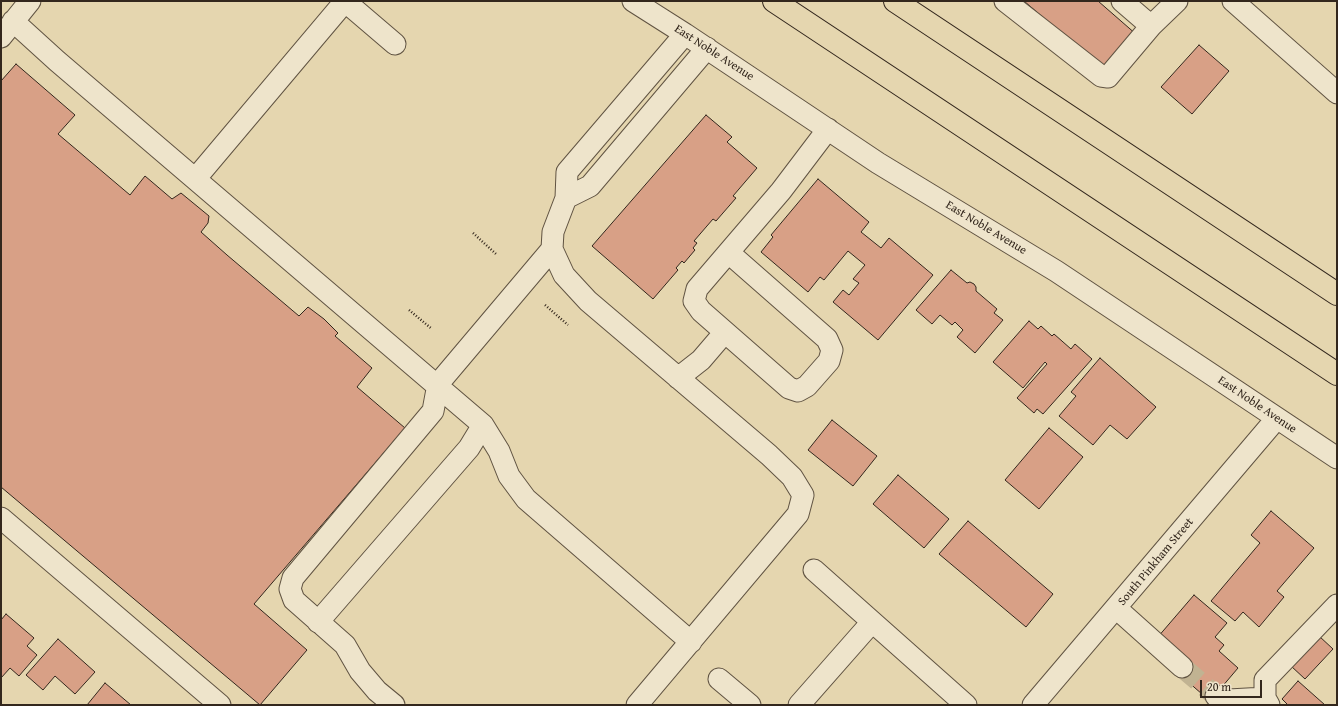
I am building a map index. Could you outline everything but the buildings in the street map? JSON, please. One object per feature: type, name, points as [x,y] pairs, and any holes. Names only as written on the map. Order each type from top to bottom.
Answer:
[{"type":"highway","points":[[774,1],[1337,374]]},
{"type":"highway","points":[[895,1],[1337,294]]},
{"type":"street","points":[[30,1],[7,29],[57,61],[438,384],[483,425],[499,451],[509,476],[526,499],[691,642]]},
{"type":"street","name":"East Noble Avenue","points":[[633,1],[707,48],[878,163],[1056,271],[1337,458]]},
{"type":"street","points":[[1005,1],[1102,76],[1108,77],[1151,26],[1176,1]]},
{"type":"street","points":[[1122,1],[1151,26]]},
{"type":"street","points":[[1233,1],[1337,93]]},
{"type":"street","points":[[196,178],[343,3],[395,44]]},
{"type":"street","points":[[637,705],[798,514],[803,495],[792,477],[775,461],[588,301],[564,275],[552,249],[553,232],[566,198],[567,172],[685,34]]},
{"type":"street","points":[[566,198],[590,186],[707,48]]},
{"type":"street","points":[[729,253],[827,339],[832,350],[829,361],[806,386],[798,391],[789,388],[701,311],[694,301],[697,289],[781,191],[828,129]]},
{"type":"street","points":[[394,705],[377,691],[360,671],[345,645],[294,600],[290,589],[294,578],[434,411],[438,384],[552,249]]},
{"type":"street","points":[[678,378],[701,360],[725,332]]},
{"type":"street","name":"South Pinkham Street","points":[[1033,705],[1277,418]]},
{"type":"street","points":[[318,622],[469,448],[483,425]]},
{"type":"street","points":[[1,518],[220,705]]},
{"type":"street","points":[[814,570],[966,705]]},
{"type":"street","points":[[1216,696],[1229,700],[1267,701],[1265,680],[1337,605]]},
{"type":"street","points":[[1116,608],[1182,667]]},
{"type":"street","points":[[799,705],[872,622]]},
{"type":"street","points":[[719,679],[750,705]]},
{"type":"path","points":[[473,233],[496,254]]},
{"type":"path","points":[[545,305],[568,325]]},
{"type":"path","points":[[409,310],[432,329]]},
{"type":"tunnel","points":[[1182,667],[1216,696]]}]
